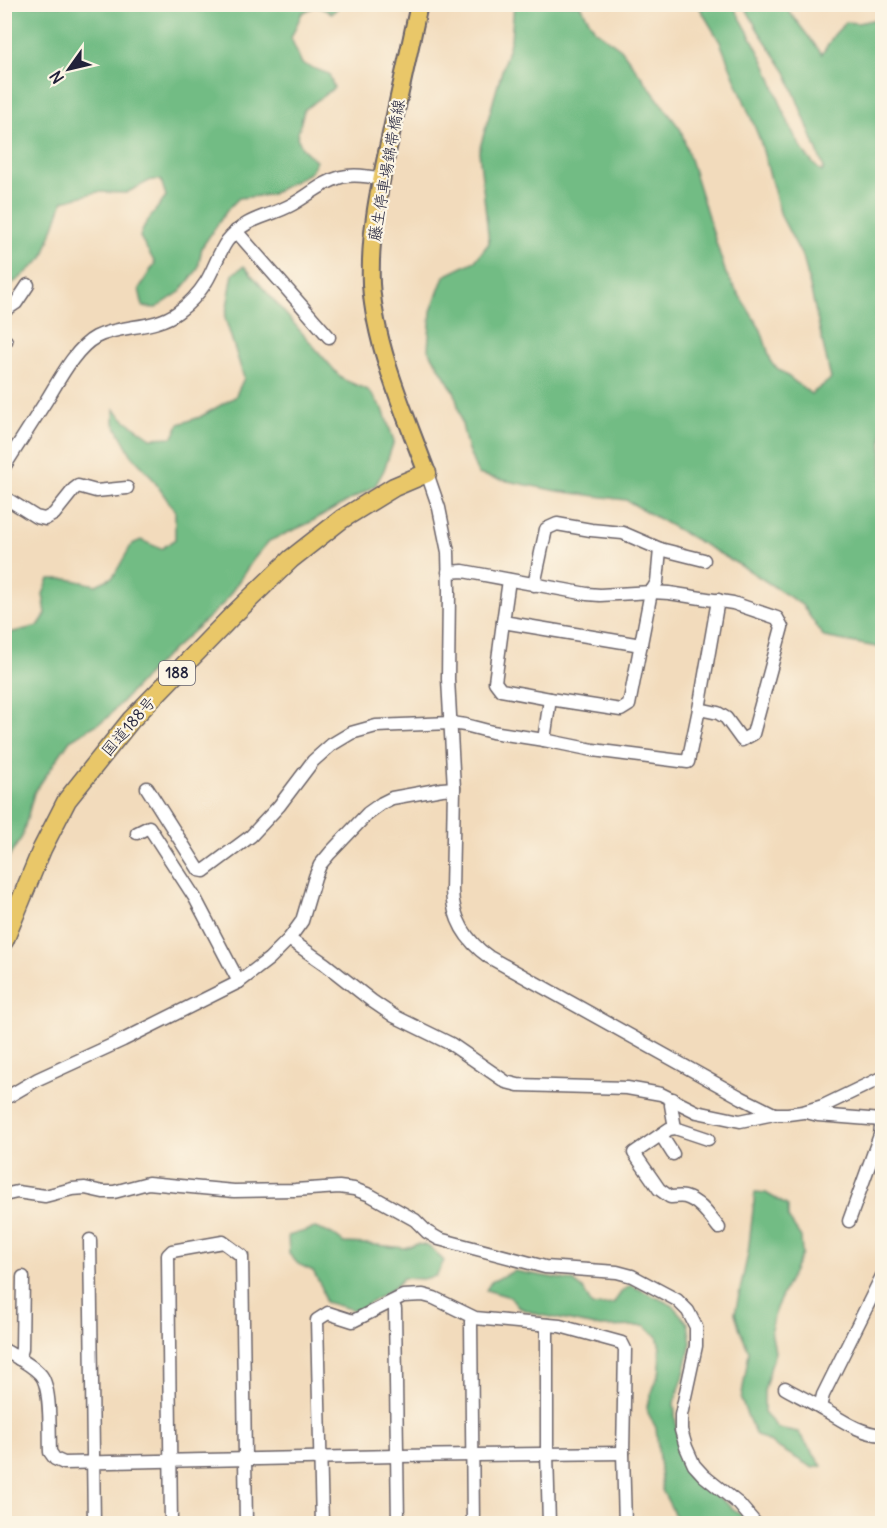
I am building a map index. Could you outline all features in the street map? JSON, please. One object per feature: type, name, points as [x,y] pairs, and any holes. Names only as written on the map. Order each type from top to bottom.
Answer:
[{"type":"highway","name":"国道188号","points":[[4,941],[42,849],[67,800],[131,720],[291,559],[342,519],[394,487],[427,472]]},
{"type":"main road","name":"藤生停車場錦帯橋線","points":[[419,4],[381,178],[372,246],[371,285],[386,360],[427,472]]},
{"type":"street","points":[[4,467],[80,350],[95,337],[159,322],[177,313],[207,282],[225,243],[236,231],[256,218],[293,204],[330,181],[344,176],[381,178]]},
{"type":"street","points":[[236,231],[329,337]]},
{"type":"street","points":[[4,311],[16,303],[28,285]]},
{"type":"street","points":[[427,472],[439,508],[448,552],[448,680],[454,788],[452,902],[459,924],[480,951],[774,1114]]},
{"type":"street","points":[[4,497],[36,517],[45,519],[54,514],[78,486],[96,491],[127,488]]},
{"type":"street","points":[[534,585],[546,529],[557,524],[623,533],[660,549],[704,560]]},
{"type":"street","points":[[508,580],[495,682],[501,690],[621,710],[629,705],[651,592],[657,582],[660,549]]},
{"type":"street","points":[[448,572],[463,571],[600,595],[669,593],[733,603],[777,618],[782,627],[753,734],[742,740],[726,718],[718,713],[699,709]]},
{"type":"street","points":[[147,788],[199,870],[204,871],[251,836],[279,806],[313,761],[331,745],[351,733],[376,726],[465,724],[492,732],[593,750],[688,762],[718,600]]},
{"type":"street","points":[[503,622],[641,645]]},
{"type":"street","points":[[544,740],[550,699]]},
{"type":"street","points":[[4,1099],[38,1079],[123,1040],[239,982],[290,939],[302,921],[320,865],[368,813],[392,798],[454,788]]},
{"type":"street","points":[[137,833],[149,827],[195,898],[239,982]]},
{"type":"street","points":[[290,939],[394,1016],[451,1044],[506,1082],[518,1085],[627,1088],[661,1094],[697,1112],[740,1122],[774,1114],[803,1112],[823,1106],[882,1078]]},
{"type":"street","points":[[673,1099],[671,1105],[675,1128]]},
{"type":"street","points":[[803,1112],[882,1120],[880,1135],[849,1221]]},
{"type":"street","points":[[708,1139],[675,1128],[669,1129],[634,1153],[659,1189],[670,1197],[685,1197],[698,1204],[719,1228]]},
{"type":"street","points":[[661,1135],[674,1154]]},
{"type":"street","points":[[4,1195],[17,1192],[45,1196],[85,1188],[114,1192],[148,1183],[234,1191],[339,1187],[354,1189],[370,1195],[415,1220],[427,1232],[439,1239],[545,1267],[607,1271],[632,1276],[676,1300],[688,1311],[696,1327],[696,1346],[681,1415],[681,1430],[686,1447],[694,1466],[738,1504],[756,1524]]},
{"type":"street","points":[[90,1240],[94,1524]]},
{"type":"street","points":[[171,1524],[168,1255],[172,1251],[223,1242],[242,1256],[246,1524]]},
{"type":"street","points":[[820,1407],[823,1395],[882,1276]]},
{"type":"street","points":[[19,1359],[22,1349],[23,1277]]},
{"type":"street","points":[[322,1524],[318,1320],[328,1312],[353,1320],[403,1296],[434,1298],[472,1317],[560,1326],[622,1343],[625,1349],[626,1524]]},
{"type":"street","points":[[392,1302],[395,1309],[398,1524]]},
{"type":"street","points":[[472,1317],[473,1524]]},
{"type":"street","points":[[547,1325],[549,1524]]},
{"type":"street","points":[[4,1350],[39,1372],[44,1379],[48,1392],[50,1452],[55,1459],[64,1463],[624,1453]]},
{"type":"street","points":[[785,1388],[846,1424],[882,1435]]},
{"type":"green space","points":[[4,5],[341,5],[332,13],[316,6],[302,13],[291,38],[302,64],[329,74],[334,88],[304,110],[297,137],[302,148],[316,161],[311,172],[270,195],[239,198],[228,209],[202,247],[198,269],[180,292],[156,308],[143,307],[139,289],[155,263],[140,237],[144,226],[166,196],[161,180],[151,180],[126,193],[97,192],[63,201],[43,258],[5,288]]},
{"type":"green space","points":[[514,5],[580,5],[595,30],[621,49],[681,130],[726,274],[761,330],[772,364],[811,394],[831,379],[804,260],[781,216],[760,140],[720,42],[698,5],[733,5],[766,66],[795,137],[812,162],[822,172],[824,168],[786,72],[744,5],[785,5],[822,54],[846,22],[858,23],[882,18],[882,648],[824,637],[802,605],[750,571],[626,500],[557,491],[478,474],[467,447],[455,393],[428,349],[431,311],[444,276],[475,261],[489,243],[479,151],[511,39]]},
{"type":"green space","points":[[244,266],[342,379],[368,390],[383,409],[394,441],[384,470],[375,486],[307,524],[269,541],[224,603],[155,666],[106,719],[70,740],[34,793],[22,837],[5,863],[5,634],[38,626],[46,614],[43,594],[49,579],[68,579],[96,585],[113,577],[132,544],[141,540],[161,549],[175,539],[175,511],[150,475],[132,456],[114,423],[114,409],[125,420],[151,438],[173,437],[179,424],[200,417],[235,397],[244,378],[225,318],[233,274]]},
{"type":"green space","points":[[755,1192],[766,1193],[788,1206],[788,1218],[801,1237],[802,1254],[776,1308],[771,1330],[775,1352],[764,1391],[764,1413],[778,1428],[798,1432],[822,1466],[813,1468],[755,1434],[741,1400],[749,1352],[735,1313],[748,1254]]},
{"type":"green space","points":[[315,1228],[332,1234],[344,1243],[404,1248],[417,1244],[429,1246],[444,1261],[436,1276],[422,1279],[403,1278],[394,1288],[357,1311],[325,1302],[322,1288],[313,1271],[298,1264],[289,1254],[288,1236]]},
{"type":"green space","points":[[514,1271],[573,1281],[583,1289],[592,1306],[613,1304],[622,1291],[631,1285],[672,1305],[688,1323],[691,1343],[683,1378],[674,1403],[677,1436],[687,1460],[702,1484],[751,1523],[678,1523],[662,1490],[656,1428],[646,1409],[660,1370],[660,1348],[657,1336],[644,1326],[600,1327],[536,1314],[518,1307],[510,1297],[486,1290],[491,1282]]}]
